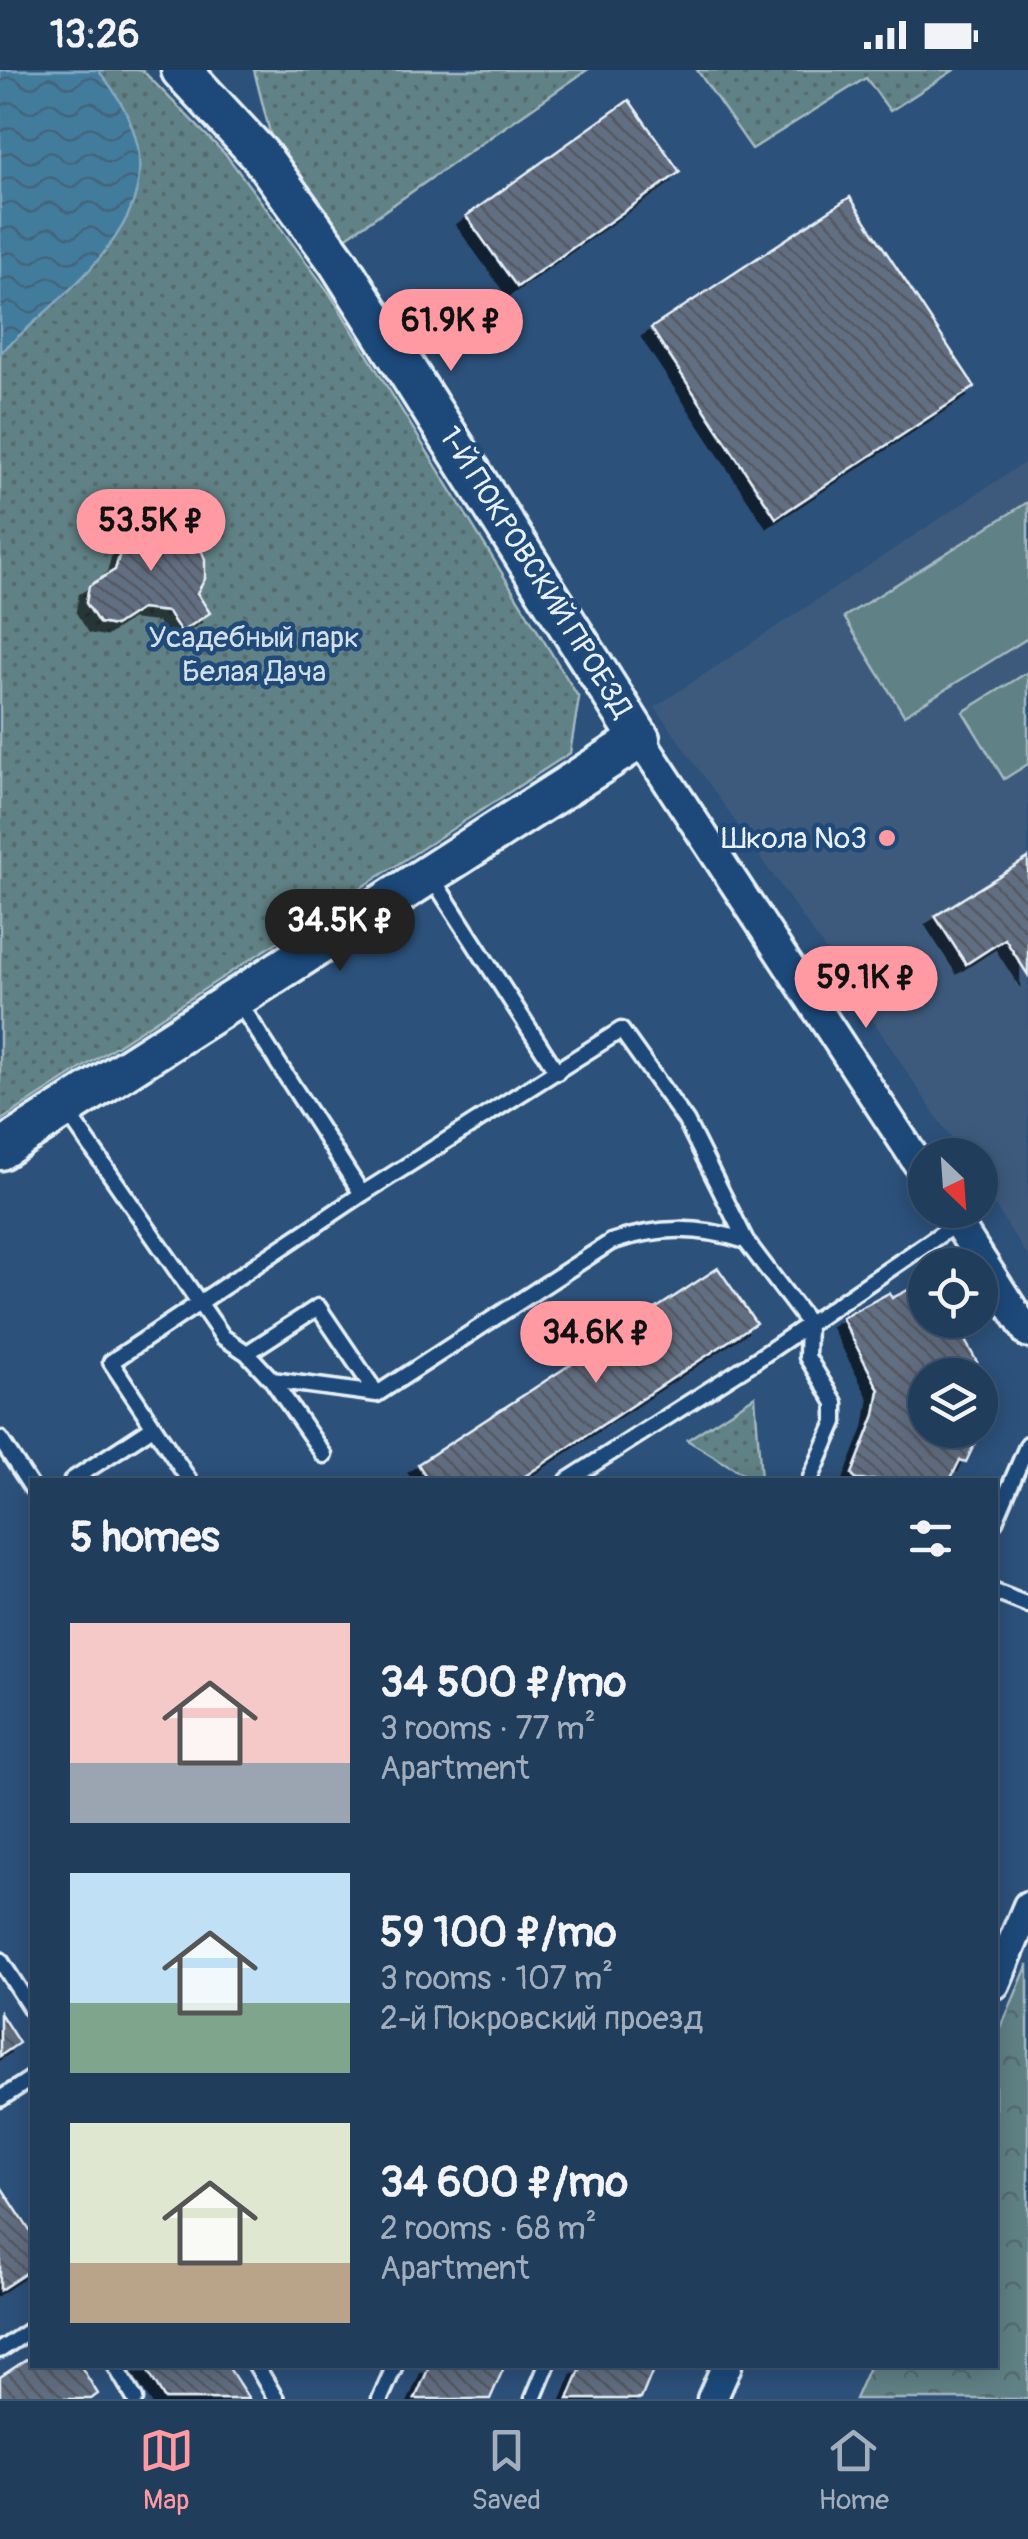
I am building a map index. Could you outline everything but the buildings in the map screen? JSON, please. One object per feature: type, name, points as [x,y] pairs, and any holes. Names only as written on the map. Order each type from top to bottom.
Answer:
[{"type":"street","name":"1-Й ПОКРОВСКИЙ ПРОЕЗД","points":[[181,70],[260,155],[338,262],[640,739]]},
{"type":"street","points":[[0,1150],[640,739],[908,1148]]},
{"type":"street","points":[[960,1228],[1028,1333]]},
{"type":"street","points":[[998,1977],[1028,1906]]},
{"type":"street","points":[[712,2399],[726,2368]]},
{"type":"lane","points":[[431,876],[557,1072]]},
{"type":"lane","points":[[237,1000],[362,1194]]},
{"type":"lane","points":[[188,1478],[111,1362],[362,1194],[621,1030],[686,1121],[746,1241],[808,1322],[806,1357],[835,1403],[835,1422],[811,1478]]},
{"type":"lane","points":[[65,1109],[197,1306],[223,1338],[247,1354],[272,1380],[324,1455]]},
{"type":"lane","points":[[272,1380],[377,1394],[612,1242],[637,1233],[703,1228],[746,1241]]},
{"type":"lane","points":[[571,1478],[808,1322],[938,1228]]},
{"type":"lane","points":[[247,1354],[318,1307],[377,1394]]},
{"type":"lane","points":[[75,1478],[153,1427]]},
{"type":"lane","points":[[0,1439],[30,1485]]},
{"type":"lane","points":[[998,1514],[1028,1444]]},
{"type":"lane","points":[[998,1593],[1028,1606]]},
{"type":"lane","points":[[0,1960],[30,2007]]},
{"type":"lane","points":[[0,2099],[30,2079]]},
{"type":"lane","points":[[0,2350],[30,2330]]},
{"type":"lane","points":[[117,2368],[135,2399]]},
{"type":"lane","points":[[258,2368],[276,2399]]},
{"type":"lane","points":[[380,2399],[394,2368]]},
{"type":"lane","points":[[532,2399],[546,2368]]},
{"type":"shaded area","name":"Школа №3","points":[[1028,460],[1028,1257],[998,1211],[998,1138],[951,1138],[838,968],[655,707]]},
{"type":"green space","name":"Усадебный парк Белая Дача","points":[[0,70],[142,70],[227,156],[330,294],[579,698],[570,753],[0,1121]]},
{"type":"green space","points":[[254,70],[587,70],[341,241],[271,137]]},
{"type":"green space","points":[[697,70],[954,70],[890,111],[866,78],[752,149]]},
{"type":"green space","points":[[1028,502],[1028,638],[904,715],[844,617]]},
{"type":"green space","points":[[1028,672],[1028,764],[1004,779],[963,712]]},
{"type":"green space","points":[[755,1396],[761,1478],[750,1478],[687,1440]]},
{"type":"green space","points":[[1028,1964],[1028,2399],[855,2399],[869,2368],[998,2368],[998,2035]]},
{"type":"water","points":[[0,70],[98,70],[127,115],[139,156],[136,194],[121,228],[67,292],[0,353]]},
{"type":"place","name":"Школа №3","points":[[887,838]]}]
